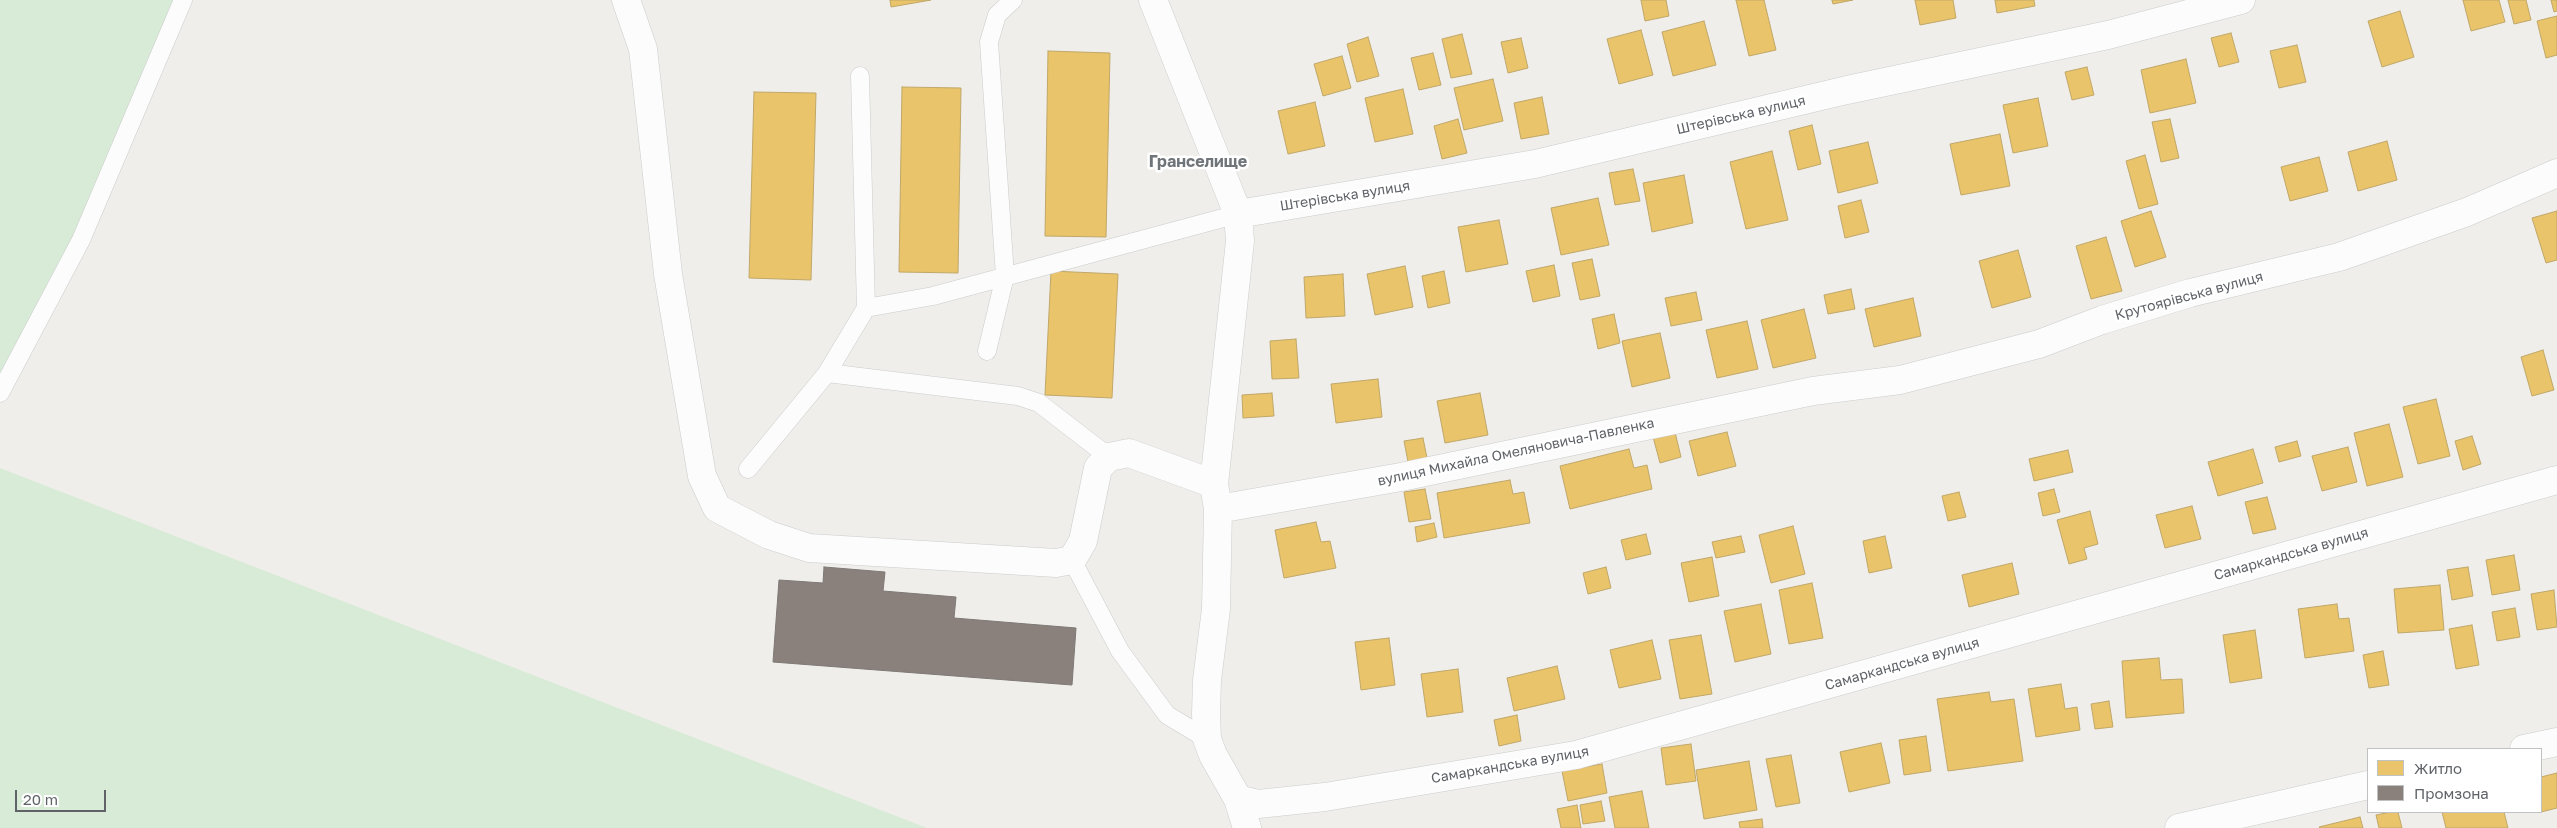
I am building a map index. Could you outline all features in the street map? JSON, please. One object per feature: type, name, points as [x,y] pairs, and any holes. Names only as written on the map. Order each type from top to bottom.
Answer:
[{"type":"street","points":[[626,0],[643,49],[668,274],[702,476],[717,508],[769,535],[809,548],[1056,564],[1072,560],[1083,542],[1098,468],[1109,457],[1129,453],[1216,497]]},
{"type":"street","points":[[1153,0],[1238,214],[1240,241],[1216,497],[1216,609],[1207,680],[1207,739],[1213,755],[1238,799],[1247,828]]},
{"type":"street","name":"Штерівська вулиця","points":[[1238,214],[1535,164],[1847,90],[2108,35],[2241,0]]},
{"type":"street","name":"Крутоярівська вулиця","points":[[1813,391],[1900,380],[1955,366],[2039,344],[2102,320],[2190,293],[2339,257],[2467,212],[2557,173]]},
{"type":"street","name":"вулиця Михайла Омеляновича-Павленка","points":[[1216,497],[1401,477],[1813,391]]},
{"type":"street","name":"Самаркандська вулиця","points":[[1238,799],[1258,804],[1325,797],[1576,755],[2557,480]]},
{"type":"street","points":[[2529,748],[2557,742]]},
{"type":"street","points":[[2179,828],[2367,785]]},
{"type":"lane","points":[[0,394],[81,240],[183,0]]},
{"type":"lane","points":[[987,351],[1005,276],[989,42],[997,15],[1013,0]]},
{"type":"lane","points":[[748,469],[827,373],[866,308],[860,76]]},
{"type":"lane","points":[[866,308],[933,296],[1238,214]]},
{"type":"lane","points":[[827,373],[1018,396],[1039,403],[1109,457]]},
{"type":"lane","points":[[1072,560],[1120,651],[1167,715],[1207,739]]},
{"type":"green space","points":[[0,0],[183,0],[0,393]]},
{"type":"green space","points":[[0,468],[623,710],[927,828],[0,828]]},
{"type":"building: Житло","points":[[890,0],[931,0],[891,7]]},
{"type":"building: Житло","points":[[1641,0],[1666,0],[1669,16],[1645,21]]},
{"type":"building: Житло","points":[[1736,0],[1764,0],[1776,50],[1749,56]]},
{"type":"building: Житло","points":[[1832,0],[1853,0],[1833,4]]},
{"type":"building: Житло","points":[[1915,0],[1953,0],[1956,18],[1920,25]]},
{"type":"building: Житло","points":[[1995,0],[2034,0],[2035,6],[1997,13]]},
{"type":"building: Житло","points":[[2463,0],[2499,0],[2505,22],[2471,31]]},
{"type":"building: Житло","points":[[2508,0],[2526,0],[2531,20],[2514,24]]},
{"type":"building: Житло","points":[[2551,0],[2557,0],[2557,11],[2554,12]]},
{"type":"building: Житло","points":[[2400,11],[2414,57],[2382,67],[2368,21]]},
{"type":"building: Житло","points":[[2557,16],[2557,55],[2546,58],[2537,21]]},
{"type":"building: Житло","points":[[1704,21],[1716,65],[1673,76],[1662,32]]},
{"type":"building: Житло","points":[[1641,30],[1653,75],[1619,84],[1607,39]]},
{"type":"building: Житло","points":[[2231,33],[2239,62],[2219,67],[2211,38]]},
{"type":"building: Житло","points":[[1462,34],[1472,74],[1451,78],[1442,39]]},
{"type":"building: Житло","points":[[1368,37],[1379,76],[1357,82],[1347,44]]},
{"type":"building: Житло","points":[[1521,38],[1528,68],[1508,73],[1501,42]]},
{"type":"building: Житло","points":[[2297,45],[2306,82],[2279,88],[2270,51]]},
{"type":"building: Житло","points":[[1048,51],[1110,53],[1106,237],[1045,236]]},
{"type":"building: Житло","points":[[1433,53],[1441,85],[1419,90],[1411,58]]},
{"type":"building: Житло","points":[[1342,56],[1351,88],[1323,96],[1314,64]]},
{"type":"building: Житло","points":[[2186,59],[2196,103],[2150,113],[2141,70]]},
{"type":"building: Житло","points":[[2087,67],[2094,95],[2072,100],[2065,72]]},
{"type":"building: Житло","points":[[1493,79],[1503,121],[1464,130],[1454,88]]},
{"type":"building: Житло","points":[[902,87],[961,88],[958,273],[899,272]]},
{"type":"building: Житло","points":[[1403,89],[1413,134],[1375,142],[1365,98]]},
{"type":"building: Житло","points":[[754,92],[816,93],[811,280],[749,278]]},
{"type":"building: Житло","points":[[1542,97],[1549,134],[1521,139],[1514,103]]},
{"type":"building: Житло","points":[[2038,98],[2048,146],[2013,153],[2003,105]]},
{"type":"building: Житло","points":[[1315,102],[1325,146],[1288,154],[1278,111]]},
{"type":"building: Житло","points":[[1458,119],[1467,153],[1442,159],[1434,126]]},
{"type":"building: Житло","points":[[2170,119],[2179,158],[2161,162],[2152,122]]},
{"type":"building: Житло","points":[[1812,125],[1821,164],[1798,170],[1789,131]]},
{"type":"building: Житло","points":[[2000,134],[2010,186],[1961,195],[1950,144]]},
{"type":"building: Житло","points":[[2387,141],[2397,180],[2358,191],[2348,152]]},
{"type":"building: Житло","points":[[1868,142],[1878,183],[1838,193],[1829,151]]},
{"type":"building: Житло","points":[[1772,151],[1788,220],[1746,229],[1730,162]]},
{"type":"building: Житло","points":[[2145,155],[2158,204],[2139,209],[2126,161]]},
{"type":"building: Житло","points":[[2319,157],[2328,191],[2290,201],[2281,167]]},
{"type":"building: Житло","points":[[1633,169],[1640,201],[1615,205],[1609,173]]},
{"type":"building: Житло","points":[[1684,175],[1693,223],[1652,232],[1643,183]]},
{"type":"building: Житло","points":[[1598,198],[1609,245],[1561,255],[1551,208]]},
{"type":"building: Житло","points":[[1861,200],[1869,232],[1845,238],[1838,206]]},
{"type":"building: Житло","points":[[2151,211],[2166,257],[2135,267],[2121,221]]},
{"type":"building: Житло","points":[[2557,211],[2557,260],[2546,263],[2532,218]]},
{"type":"building: Житло","points":[[1499,220],[1508,264],[1466,272],[1458,227]]},
{"type":"building: Житло","points":[[2106,237],[2122,291],[2091,299],[2076,246]]},
{"type":"building: Житло","points":[[2018,250],[2031,297],[1992,308],[1979,261]]},
{"type":"building: Житло","points":[[1592,259],[1600,296],[1580,300],[1572,263]]},
{"type":"building: Житло","points":[[1554,265],[1560,296],[1533,302],[1526,271]]},
{"type":"building: Житло","points":[[1405,266],[1413,307],[1375,315],[1367,274]]},
{"type":"building: Житло","points":[[1051,271],[1118,274],[1112,398],[1045,395]]},
{"type":"building: Житло","points":[[1444,271],[1450,303],[1428,308],[1422,276]]},
{"type":"building: Житло","points":[[1343,274],[1345,316],[1306,318],[1304,277]]},
{"type":"building: Житло","points":[[1851,289],[1855,309],[1828,314],[1824,295]]},
{"type":"building: Житло","points":[[1696,292],[1702,320],[1671,326],[1665,298]]},
{"type":"building: Житло","points":[[1913,298],[1921,336],[1874,347],[1865,309]]},
{"type":"building: Житло","points":[[1804,309],[1816,358],[1773,368],[1761,320]]},
{"type":"building: Житло","points":[[1614,314],[1620,343],[1598,349],[1592,319]]},
{"type":"building: Житло","points":[[1747,321],[1758,369],[1717,378],[1706,330]]},
{"type":"building: Житло","points":[[1660,333],[1670,378],[1632,387],[1622,341]]},
{"type":"building: Житло","points":[[1296,339],[1299,378],[1272,379],[1270,341]]},
{"type":"building: Житло","points":[[2543,350],[2554,390],[2532,396],[2521,357]]},
{"type":"building: Житло","points":[[1378,379],[1382,417],[1336,423],[1331,384]]},
{"type":"building: Житло","points":[[1272,393],[1274,416],[1243,418],[1242,395]]},
{"type":"building: Житло","points":[[1480,393],[1488,435],[1445,443],[1437,401]]},
{"type":"building: Житло","points":[[2436,399],[2450,456],[2418,464],[2403,407]]},
{"type":"building: Житло","points":[[2389,424],[2403,477],[2367,486],[2354,433]]},
{"type":"building: Житло","points":[[1674,428],[1681,457],[1660,463],[1652,433]]},
{"type":"building: Житло","points":[[1727,432],[1736,466],[1698,476],[1689,441]]},
{"type":"building: Житло","points":[[2472,436],[2481,464],[2463,470],[2455,441]]},
{"type":"building: Житло","points":[[1423,438],[1428,463],[1409,467],[1404,441]]},
{"type":"building: Житло","points":[[2297,441],[2301,456],[2279,462],[2275,447]]},
{"type":"building: Житло","points":[[2348,447],[2357,482],[2322,491],[2312,456]]},
{"type":"building: Житло","points":[[1629,449],[1634,468],[1647,465],[1652,489],[1570,509],[1560,466]]},
{"type":"building: Житло","points":[[2253,449],[2263,483],[2218,496],[2208,462]]},
{"type":"building: Житло","points":[[2068,450],[2073,472],[2034,481],[2029,459]]},
{"type":"building: Житло","points":[[1510,480],[1513,494],[1524,492],[1530,523],[1444,538],[1437,493]]},
{"type":"building: Житло","points":[[1425,489],[1431,519],[1409,522],[1404,492]]},
{"type":"building: Житло","points":[[2054,489],[2060,512],[2043,516],[2038,493]]},
{"type":"building: Житло","points":[[1959,492],[1966,517],[1948,521],[1942,496]]},
{"type":"building: Житло","points":[[2267,497],[2276,529],[2253,534],[2245,502]]},
{"type":"building: Житло","points":[[2192,506],[2201,539],[2165,548],[2156,515]]},
{"type":"building: Житло","points":[[2090,511],[2098,544],[2084,548],[2087,559],[2069,564],[2057,520]]},
{"type":"building: Житло","points":[[1316,522],[1321,542],[1330,541],[1336,568],[1284,578],[1275,530]]},
{"type":"building: Житло","points":[[1434,523],[1437,537],[1417,542],[1415,527]]},
{"type":"building: Житло","points":[[1793,526],[1805,574],[1771,583],[1759,535]]},
{"type":"building: Житло","points":[[1646,534],[1651,554],[1626,560],[1621,540]]},
{"type":"building: Житло","points":[[1741,536],[1745,552],[1716,558],[1712,542]]},
{"type":"building: Житло","points":[[1885,536],[1892,568],[1869,573],[1863,541]]},
{"type":"building: Житло","points":[[2514,555],[2520,590],[2492,595],[2486,560]]},
{"type":"building: Житло","points":[[1712,557],[1719,596],[1689,602],[1681,563]]},
{"type":"building: Житло","points":[[2012,563],[2019,594],[1969,607],[1962,575]]},
{"type":"building: Житло","points":[[1606,567],[1611,588],[1588,594],[1583,573]]},
{"type":"building: Житло","points":[[2468,567],[2473,596],[2452,600],[2447,570]]},
{"type":"building: Житло","points":[[1812,583],[1823,638],[1789,644],[1779,590]]},
{"type":"building: Житло","points":[[2440,585],[2444,630],[2398,633],[2394,589]]},
{"type":"building: Житло","points":[[2554,590],[2557,627],[2537,630],[2531,594]]},
{"type":"building: Житло","points":[[1761,604],[1771,654],[1735,662],[1724,611]]},
{"type":"building: Житло","points":[[2337,604],[2339,619],[2349,618],[2354,651],[2305,658],[2298,609]]},
{"type":"building: Житло","points":[[2515,608],[2520,637],[2497,641],[2492,612]]},
{"type":"building: Житло","points":[[2472,625],[2479,665],[2456,669],[2449,629]]},
{"type":"building: Житло","points":[[2255,630],[2262,678],[2230,683],[2223,635]]},
{"type":"building: Житло","points":[[1701,635],[1712,694],[1680,699],[1669,640]]},
{"type":"building: Житло","points":[[1389,638],[1395,685],[1361,690],[1355,642]]},
{"type":"building: Житло","points":[[1652,640],[1661,679],[1619,688],[1610,650]]},
{"type":"building: Житло","points":[[2383,651],[2389,685],[2369,688],[2363,655]]},
{"type":"building: Житло","points":[[2159,658],[2161,680],[2182,679],[2184,713],[2126,718],[2122,661]]},
{"type":"building: Житло","points":[[1557,666],[1565,699],[1514,711],[1507,678]]},
{"type":"building: Житло","points":[[1458,669],[1463,712],[1427,717],[1421,674]]},
{"type":"building: Житло","points":[[2061,684],[2065,709],[2077,707],[2080,730],[2036,737],[2028,689]]},
{"type":"building: Житло","points":[[1989,692],[1991,702],[2014,699],[2023,761],[1948,771],[1937,699]]},
{"type":"building: Житло","points":[[2109,701],[2113,727],[2095,729],[2091,704]]},
{"type":"building: Житло","points":[[1517,715],[1521,741],[1499,746],[1494,720]]},
{"type":"building: Житло","points":[[1926,736],[1931,771],[1904,775],[1899,740]]},
{"type":"building: Житло","points":[[1881,743],[1890,783],[1849,792],[1840,752]]},
{"type":"building: Житло","points":[[1691,744],[1696,781],[1666,785],[1661,748]]},
{"type":"building: Житло","points":[[1791,755],[1800,803],[1776,807],[1766,759]]},
{"type":"building: Житло","points":[[1749,761],[1757,810],[1704,819],[1696,770]]},
{"type":"building: Житло","points":[[1602,764],[1607,793],[1568,801],[1562,771]]},
{"type":"building: Житло","points":[[2557,773],[2557,808],[2542,812],[2542,777]]},
{"type":"building: Житло","points":[[1642,791],[1649,828],[1615,828],[1609,797]]},
{"type":"building: Житло","points":[[1601,801],[1605,821],[1583,824],[1580,805]]},
{"type":"building: Житло","points":[[1577,805],[1581,828],[1561,828],[1557,809]]},
{"type":"building: Житло","points":[[2398,813],[2402,828],[2379,828],[2376,815]]},
{"type":"building: Житло","points":[[2442,813],[2504,813],[2508,828],[2446,828]]},
{"type":"building: Житло","points":[[2360,817],[2363,828],[2319,827]]},
{"type":"building: Житло","points":[[1762,819],[1763,828],[1740,828],[1739,822]]},
{"type":"building: Промзона","points":[[824,567],[885,572],[883,591],[956,597],[954,618],[1076,628],[1072,685],[773,662],[779,580],[823,583]]},
{"type":"district","name":"Гранселище","points":[[1198,162]]}]
